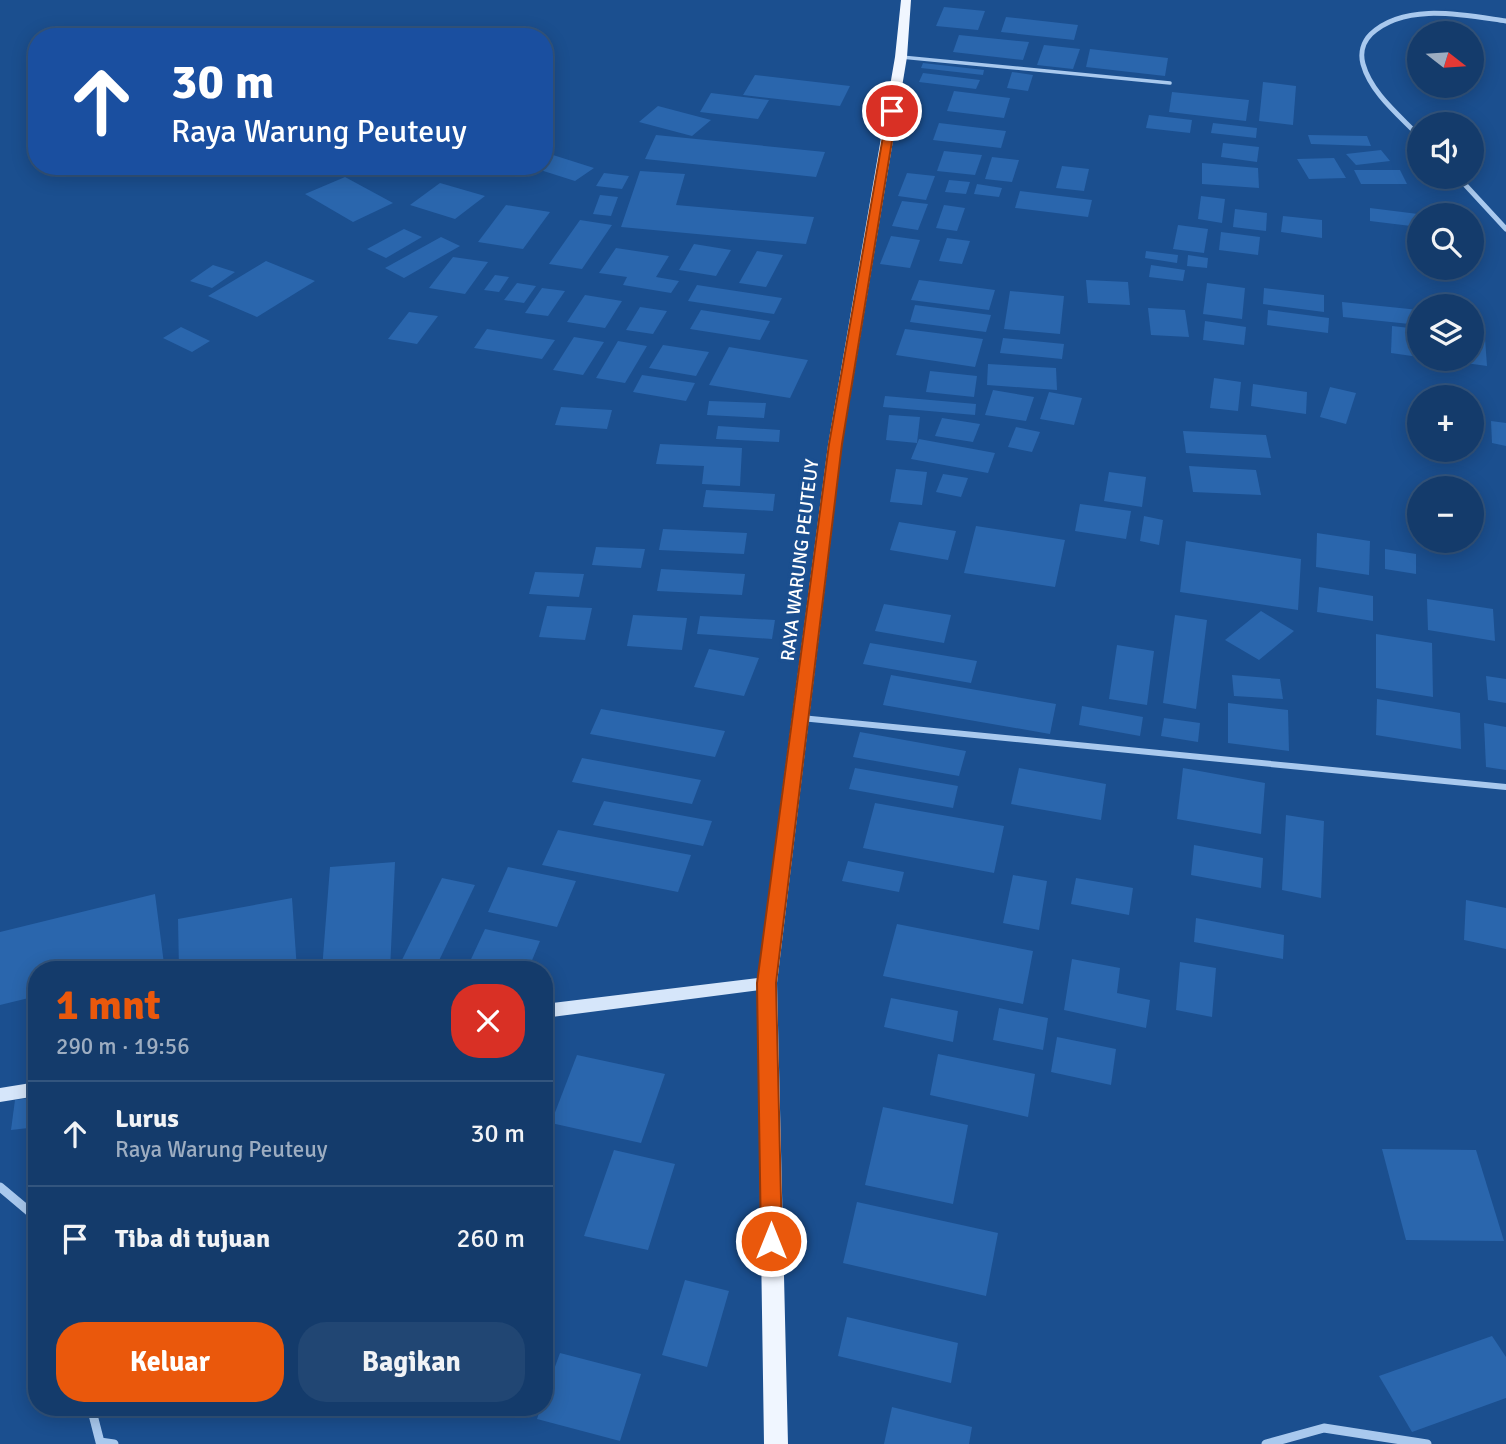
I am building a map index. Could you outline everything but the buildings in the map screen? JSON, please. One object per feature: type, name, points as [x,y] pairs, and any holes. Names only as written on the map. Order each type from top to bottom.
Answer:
[{"type":"main road","name":"RAYA WARUNG PEUTEUY","points":[[776,1444],[773,1409],[770,1045],[766,983],[835,444],[901,57],[906,0]]},
{"type":"main road","points":[[553,1010],[766,983]]},
{"type":"main road","points":[[0,1095],[28,1090]]},
{"type":"street","points":[[1407,123],[1364,69],[1362,53],[1369,36],[1392,20],[1408,17],[1444,14],[1506,21]]},
{"type":"street","points":[[1469,189],[1506,229]]},
{"type":"street","points":[[801,718],[1506,787]]},
{"type":"street","points":[[0,1187],[28,1210]]},
{"type":"street","points":[[93,1416],[100,1442],[114,1444]]},
{"type":"street","points":[[1266,1444],[1272,1440],[1324,1428],[1427,1444]]},
{"type":"lane","points":[[901,57],[1170,83]]},
{"type":"route","points":[[771,1241],[770,1045],[766,983],[835,444],[892,111]]}]
